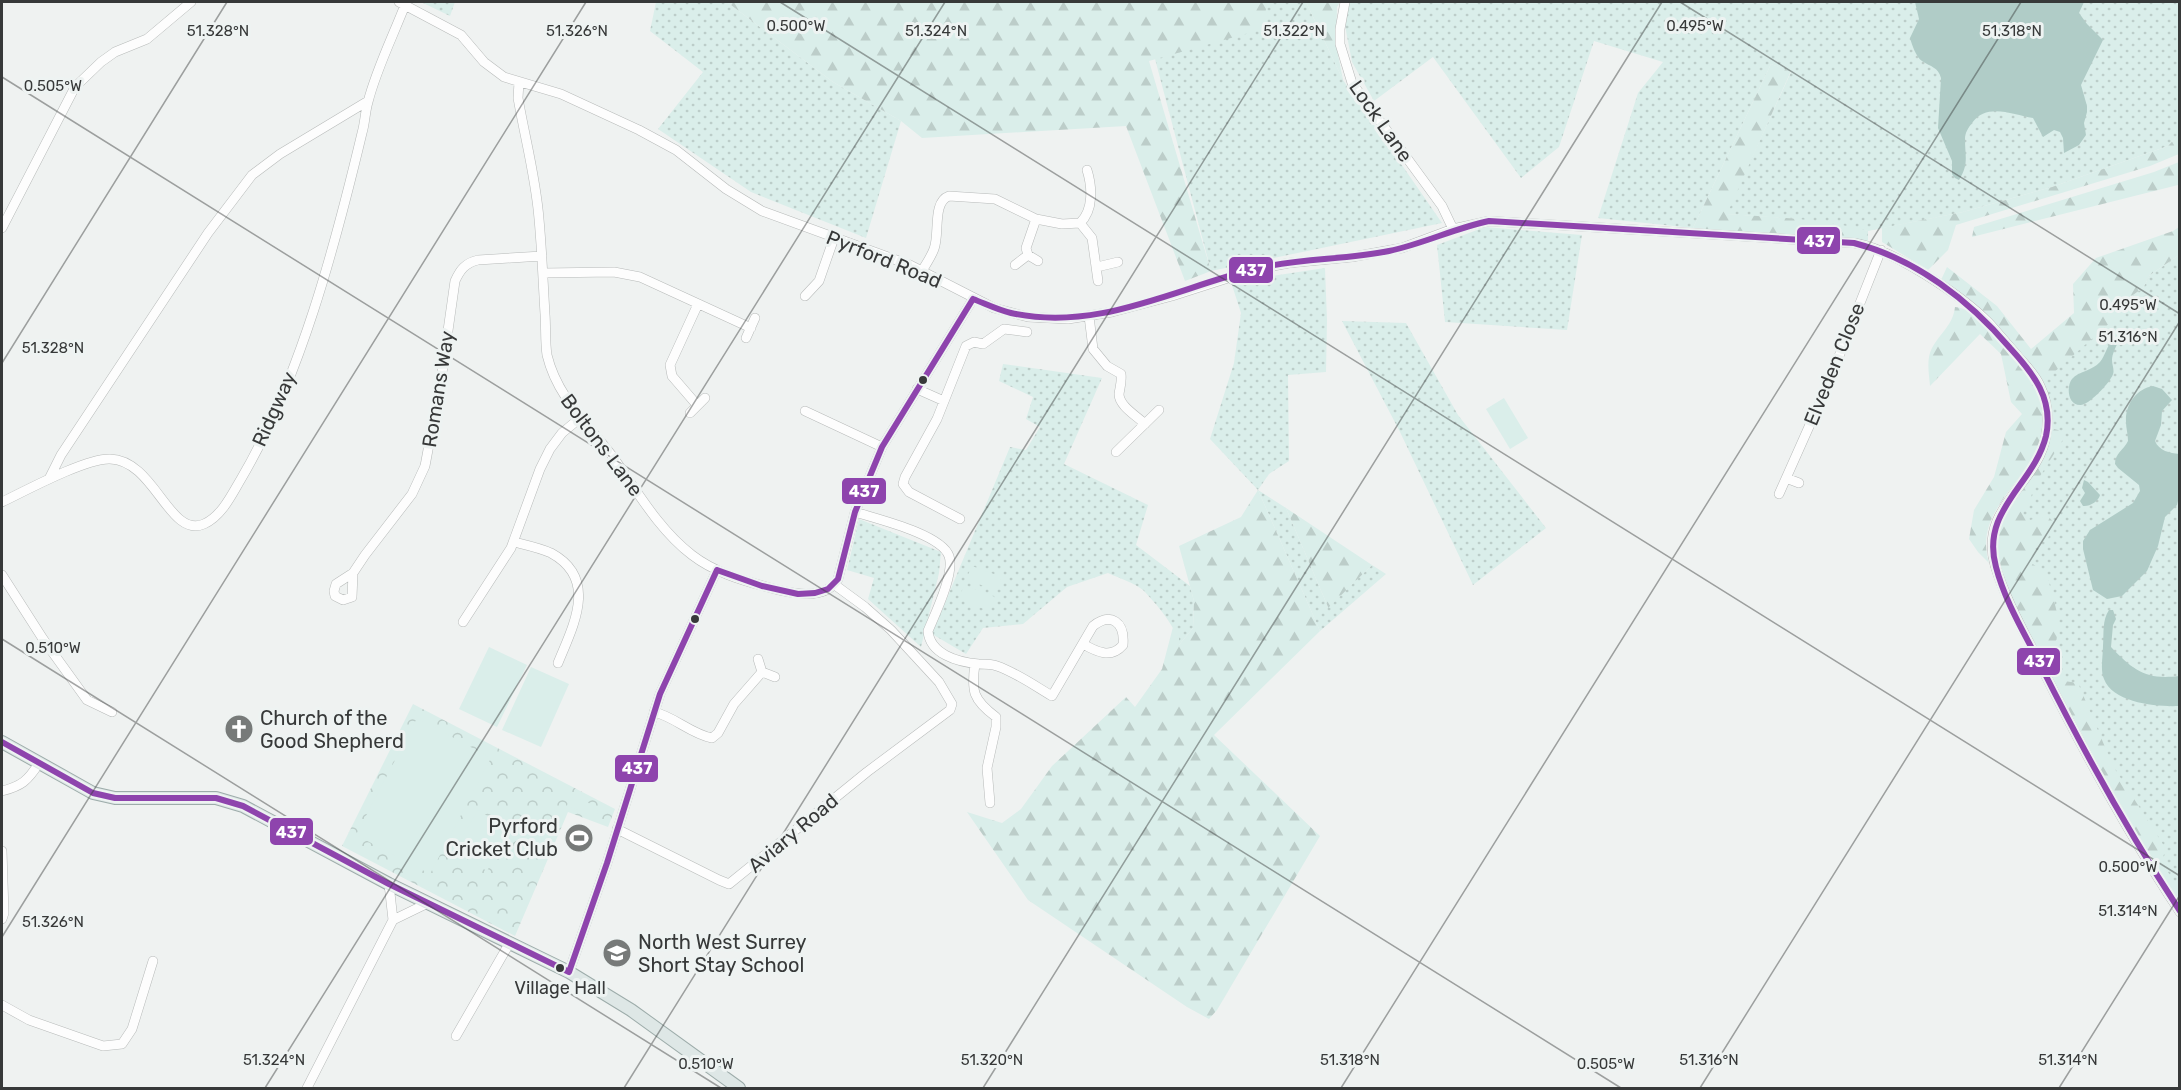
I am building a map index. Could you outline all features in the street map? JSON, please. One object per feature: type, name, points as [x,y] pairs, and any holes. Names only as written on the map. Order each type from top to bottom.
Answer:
[{"type":"main road","points":[[2,742],[93,793],[115,798],[210,798],[243,806],[389,884],[569,972],[631,1011],[739,1089]]},
{"type":"street","points":[[2,228],[75,87],[101,62],[115,52],[147,39],[191,2]]},
{"type":"street","name":"Lock Lane","points":[[1345,2],[1340,44],[1352,83],[1442,206],[1453,229]]},
{"type":"street","name":"Pyrford Road","points":[[402,3],[461,35],[491,68],[504,77],[541,86],[639,130],[676,150],[743,201],[762,211],[872,250],[922,271],[994,308],[1028,316],[1054,320],[1089,316],[1172,296],[1253,270],[1402,248],[1453,229],[1480,222],[1498,221],[1854,243],[1881,250],[1939,285],[1978,313],[2011,348],[2040,384],[2048,410],[2043,449],[1997,519],[1993,536],[1994,562],[2019,621],[2093,769],[2180,912]]},
{"type":"street","name":"Ridgway","points":[[2,502],[49,479],[100,460],[116,460],[132,466],[146,477],[173,514],[183,523],[196,526],[205,523],[223,508],[253,457],[291,372],[327,265],[362,133],[368,101],[402,3]]},
{"type":"street","name":"Boltons Lane","points":[[519,82],[518,98],[538,206],[547,354],[562,392],[580,418],[611,454],[672,538],[692,555],[717,570],[758,585],[790,593],[819,593],[835,585]]},
{"type":"street","points":[[49,479],[61,455],[202,242],[252,174],[280,154],[368,101]]},
{"type":"street","points":[[922,271],[934,249],[938,233],[940,203],[944,198],[949,196],[995,199],[1036,219],[1062,224],[1080,223],[1084,219],[1089,203],[1092,175]]},
{"type":"street","points":[[1036,219],[1026,248],[1028,255],[1038,261]]},
{"type":"street","points":[[1080,223],[1092,238],[1098,280]]},
{"type":"street","points":[[805,296],[819,281],[834,238]]},
{"type":"street","name":"Elveden Close","points":[[1779,494],[1828,384],[1881,250]]},
{"type":"street","points":[[1015,265],[1028,255]]},
{"type":"street","name":"Romans Way","points":[[353,573],[411,494],[425,466],[455,281],[459,273],[470,262],[478,260],[542,256]]},
{"type":"street","points":[[1097,267],[1118,262]]},
{"type":"street","points":[[543,273],[614,272],[640,278],[751,328]]},
{"type":"street","points":[[835,585],[855,512],[882,447],[973,299]]},
{"type":"street","points":[[697,405],[672,376],[670,364],[698,304]]},
{"type":"street","points":[[1089,316],[1093,349],[1107,366],[1120,374],[1122,384],[1119,395],[1122,403],[1145,424]]},
{"type":"street","points":[[746,338],[755,318]]},
{"type":"street","points":[[960,519],[909,492],[903,484],[905,477],[937,419],[963,351],[968,344],[974,342],[983,344],[1004,329],[1027,332]]},
{"type":"street","points":[[917,388],[944,401]]},
{"type":"street","points":[[690,413],[705,398]]},
{"type":"street","points":[[1116,452],[1160,410]]},
{"type":"street","points":[[805,411],[882,447]]},
{"type":"street","points":[[464,614],[514,542],[536,478],[550,449],[562,433],[580,418]]},
{"type":"street","points":[[1786,478],[1799,483]]},
{"type":"street","points":[[855,512],[932,539],[944,548],[950,557],[949,573],[928,631],[929,640],[935,649],[948,656],[975,664],[996,665],[1052,696],[1092,626],[1108,618],[1117,622],[1123,630],[1123,645],[1118,651],[1109,654],[1096,652],[1083,644]]},
{"type":"street","points":[[514,542],[550,554],[562,561],[579,590],[580,602],[558,650],[558,663]]},
{"type":"street","points":[[569,972],[654,712],[677,655],[717,570]]},
{"type":"street","points":[[2,575],[43,639],[87,700],[112,712]]},
{"type":"street","name":"Aviary Road","points":[[617,829],[729,884],[867,772],[937,722],[950,710],[952,704],[939,682],[891,630],[835,585]]},
{"type":"street","points":[[758,659],[762,672]]},
{"type":"street","points":[[975,664],[972,681],[974,692],[979,703],[996,717],[987,768],[990,803]]},
{"type":"street","points":[[654,712],[668,715],[693,731],[712,738],[718,733],[734,704],[762,672]]},
{"type":"street","points":[[762,672],[775,677]]},
{"type":"street","points":[[2,791],[19,787],[32,775],[39,763]]},
{"type":"street","points":[[2,851],[4,914],[2,919]]},
{"type":"street","points":[[307,1089],[393,921],[389,884]]},
{"type":"street","points":[[393,921],[428,903]]},
{"type":"street","points":[[456,1036],[509,944]]},
{"type":"street","points":[[2,1005],[29,1020],[102,1046],[122,1044],[132,1029],[153,961]]},
{"type":"green space","points":[[421,2],[455,2],[450,16]]},
{"type":"green space","points":[[656,2],[727,2],[833,82],[901,121],[866,238],[751,192],[658,129],[703,72],[650,31]]},
{"type":"green space","points":[[727,2],[1267,2],[1263,29],[1149,61],[1211,271],[1185,281],[1126,126],[922,138],[901,121],[833,82]]},
{"type":"green space","points":[[1140,2],[1306,2],[1343,80],[1442,223],[1211,271]]},
{"type":"green space","points":[[1306,2],[1340,2],[1337,7],[1336,44],[1343,80]]},
{"type":"green space","points":[[1348,2],[2179,2],[2179,134],[2168,146],[2052,187],[1963,212],[1868,231],[1796,219],[1726,214],[1791,72],[1771,64],[1693,228],[1598,218],[1638,93],[1663,62],[1594,41],[1559,147],[1521,178],[1433,57],[1374,101],[1352,62],[1342,10]]},
{"type":"green space","points":[[1771,64],[1791,71],[1727,214],[1798,219],[1851,227],[1868,231],[1868,241],[1693,228]]},
{"type":"green space","points":[[2179,134],[2179,154],[2150,166],[1956,225],[1948,250],[1928,270],[1882,242],[1882,228],[1963,212],[2052,187],[2168,146]]},
{"type":"green space","points":[[2179,162],[2178,185],[1972,237],[1974,227],[2154,172]]},
{"type":"green space","points":[[1485,227],[1582,235],[1567,330],[1445,322],[1437,245]]},
{"type":"green space","points":[[2179,227],[2179,255],[2150,275],[2143,288],[2120,304],[2120,314],[2043,382],[2036,371],[1941,280],[1947,267],[1997,306],[2031,349],[2074,313],[2073,284],[2096,258]]},
{"type":"green space","points":[[2179,255],[2179,905],[2133,829],[1996,537],[2043,456],[2048,442],[2052,415],[2050,401],[2036,371],[2143,288],[2150,275]]},
{"type":"green space","points":[[1325,268],[1326,372],[1288,375],[1289,461],[1269,474],[1258,490],[1210,439],[1234,363],[1241,313],[1231,282]]},
{"type":"green space","points":[[1955,307],[1962,308],[1976,316],[2020,364],[2034,385],[2044,413],[2042,437],[2033,458],[1993,516],[1986,538],[1989,563],[1969,539],[1974,510],[1994,477],[2006,432],[2022,414],[2011,402],[2001,354],[1980,334],[1930,386],[1928,367],[1930,352],[1949,324]]},
{"type":"green space","points":[[1342,321],[1406,323],[1458,415],[1546,528],[1473,585],[1400,432]]},
{"type":"green space","points":[[1003,364],[1102,378],[1064,464],[1148,505],[1136,545],[1190,586],[1194,601],[1193,628],[1179,645],[1171,624],[1143,590],[1108,573],[1067,587],[1023,624],[983,628],[966,654],[932,634],[1010,447],[1026,450],[1040,427],[1026,419],[1033,397],[999,381]]},
{"type":"green space","points":[[1504,398],[1528,438],[1510,449],[1486,409]]},
{"type":"green space","points":[[2054,429],[2062,431],[2064,438],[2037,481],[2030,499],[2020,511],[2030,520],[2048,516],[2055,524],[2048,538],[2036,543],[2030,562],[2046,573],[2053,596],[2060,626],[2053,651],[2064,681],[2078,683],[2113,766],[2166,849],[2161,862],[2179,888],[2179,905],[2107,787],[2014,603],[2000,567],[1996,550],[1999,522],[2040,462]]},
{"type":"green space","points":[[1258,490],[1286,508],[1328,607],[1372,565],[1386,574],[1320,631]]},
{"type":"green space","points":[[1258,490],[1320,631],[1214,735],[1320,836],[1217,1010],[1209,1019],[1187,1007],[1028,900],[967,812],[1002,823],[1021,809],[1052,766],[1126,697],[1135,707],[1162,669],[1173,627],[1179,638],[1179,645],[1193,628],[1194,601],[1179,546],[1241,517]]},
{"type":"green space","points":[[1286,508],[1372,565],[1328,608],[1328,607]]},
{"type":"green space","points":[[859,519],[941,552],[939,573],[921,647],[868,599],[874,578],[847,570]]},
{"type":"green space","points":[[972,566],[1002,577],[996,591],[966,579]]},
{"type":"green space","points":[[964,585],[995,597],[989,611],[959,599]]},
{"type":"green space","points":[[489,647],[527,665],[497,727],[459,709]]},
{"type":"green space","points":[[531,667],[569,684],[541,747],[502,730]]},
{"type":"green space","points":[[413,704],[615,809],[608,827],[568,812],[515,936],[342,846]]},
{"type":"green space","points":[[417,718],[491,758],[430,874],[356,835]]},
{"type":"green space","points":[[570,796],[599,807],[596,817],[567,806]]},
{"type":"green space","points":[[478,810],[510,830],[487,871],[454,851]]},
{"type":"shaded area","points":[[1915,2],[2084,2],[2079,13],[2103,40],[2081,85],[2087,112],[2084,123],[2086,135],[2079,145],[2064,153],[2063,138],[2060,132],[2054,130],[2043,137],[2033,118],[1993,111],[1985,113],[1972,123],[1967,131],[1964,169],[1959,180],[1955,178],[1952,174],[1952,161],[1938,128],[1940,74],[1918,57],[1910,38],[1919,19]]},
{"type":"shaded area","points":[[2115,339],[2118,342],[2112,358],[2114,371],[2111,378],[2088,402],[2076,404],[2069,395],[2070,382],[2078,374],[2100,362]]},
{"type":"shaded area","points":[[2153,386],[2162,389],[2172,400],[2162,411],[2161,425],[2155,441],[2162,449],[2179,454],[2179,497],[2177,505],[2165,517],[2158,546],[2147,571],[2122,596],[2107,599],[2093,590],[2083,541],[2090,530],[2133,503],[2140,491],[2139,485],[2118,468],[2115,460],[2128,441],[2126,416],[2130,404],[2141,390]]},
{"type":"shaded area","points":[[2084,480],[2100,495],[2091,505],[2083,506],[2080,501],[2085,493],[2082,488]]},
{"type":"shaded area","points":[[2109,610],[2113,610],[2116,619],[2113,625],[2111,647],[2141,672],[2158,677],[2179,676],[2179,706],[2159,706],[2137,702],[2116,693],[2109,687],[2104,679],[2102,667],[2104,623]]},
{"type":"transit line","name":"437","points":[[973,299],[1006,312],[1043,317],[1074,317],[1105,313],[1254,269],[1389,251],[1489,221],[1854,243],[1899,259],[1940,284],[1977,314],[2018,357],[2040,388],[2047,410],[2046,436],[2040,453],[2010,499],[1995,529],[1993,547],[1996,567],[2010,605],[2073,729],[2124,821],[2180,911]]},
{"type":"transit line","name":"437","points":[[717,570],[762,586],[798,594],[815,593],[828,589],[838,579],[855,512],[882,447],[973,299]]},
{"type":"transit line","name":"437","points":[[569,972],[607,863],[660,694],[717,570]]},
{"type":"transit line","name":"437","points":[[2,742],[93,793],[115,798],[216,798],[243,806],[389,884],[569,972]]},
{"type":"place","name":"Church of the Good Shepherd","points":[[239,729]]},
{"type":"place","name":"Pyrford Cricket Club","points":[[579,838]]},
{"type":"place","name":"North West Surrey Short Stay School","points":[[617,953]]},
{"type":"place","name":"Village Hall","points":[[560,968]]}]
